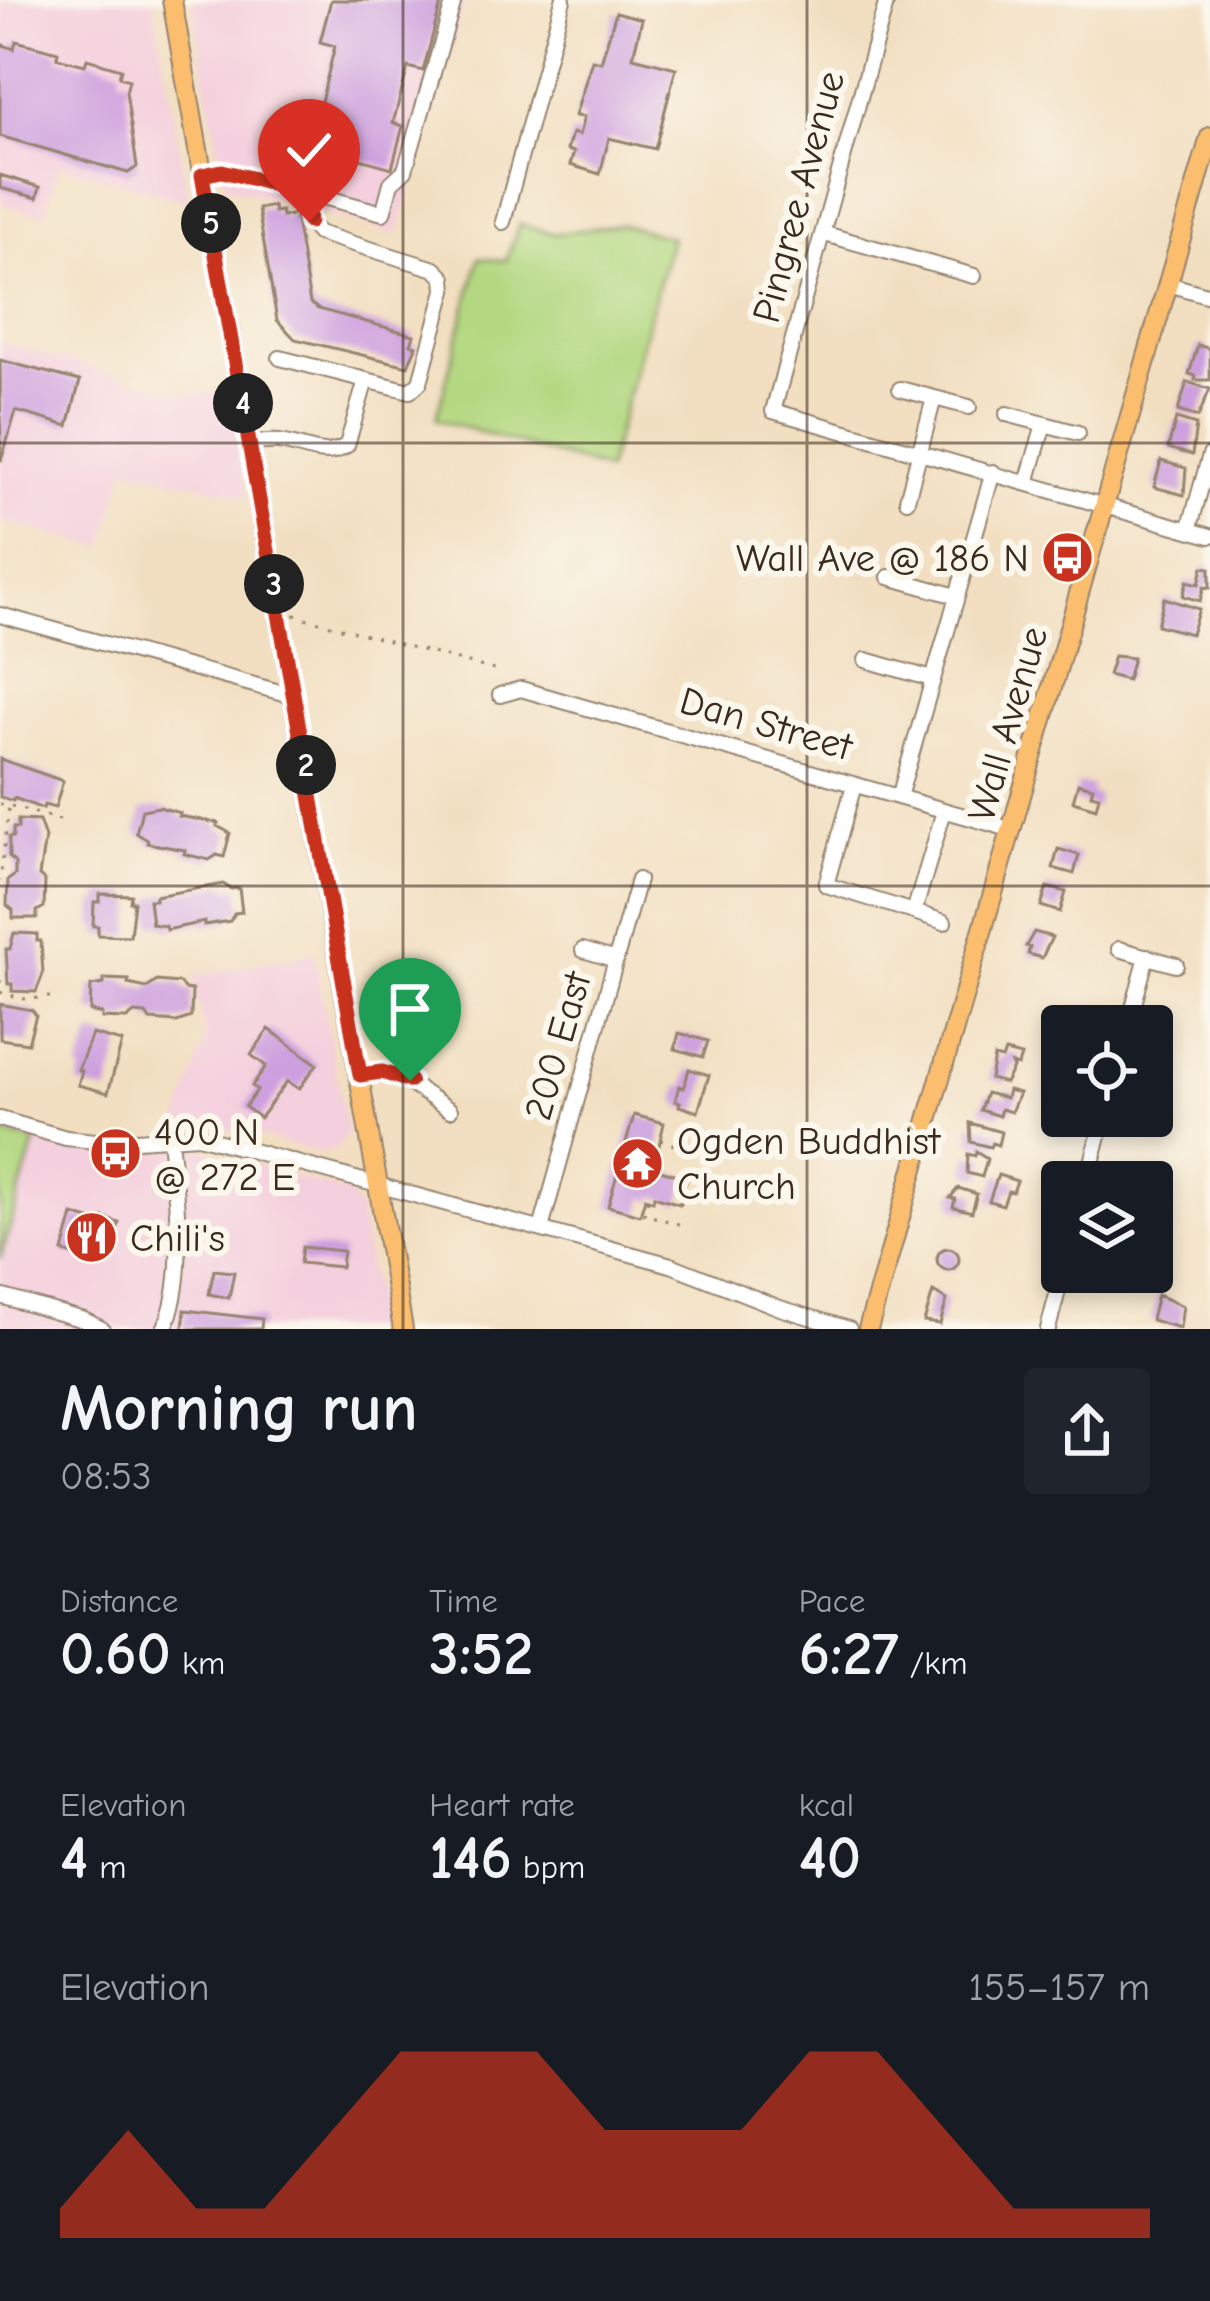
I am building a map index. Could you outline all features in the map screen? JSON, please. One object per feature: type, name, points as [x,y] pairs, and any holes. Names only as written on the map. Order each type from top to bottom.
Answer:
[{"type":"main road","points":[[172,0],[403,1329]]},
{"type":"main road","name":"Wall Avenue","points":[[868,1329],[1210,137]]},
{"type":"street","points":[[202,175],[222,171],[383,213],[392,183],[405,170],[454,0]]},
{"type":"street","points":[[503,222],[563,0]]},
{"type":"street","name":"Pingree Avenue","points":[[887,0],[773,411],[920,452]]},
{"type":"street","points":[[280,358],[410,391],[420,382],[444,278],[435,269],[318,233],[309,222],[306,192]]},
{"type":"street","points":[[824,234],[974,276]]},
{"type":"street","points":[[1168,284],[1210,296]]},
{"type":"street","points":[[249,443],[278,442],[328,454],[341,450],[347,445],[366,380]]},
{"type":"street","points":[[900,389],[968,407]]},
{"type":"street","points":[[907,500],[934,398]]},
{"type":"street","points":[[1007,414],[1078,433]]},
{"type":"street","points":[[1027,482],[1044,424]]},
{"type":"street","points":[[920,452],[1210,536]]},
{"type":"street","points":[[1190,530],[1210,455]]},
{"type":"street","points":[[899,797],[993,472]]},
{"type":"street","points":[[889,577],[956,596]]},
{"type":"street","points":[[0,615],[293,696]]},
{"type":"street","points":[[866,660],[932,679]]},
{"type":"street","name":"Dan Street","points":[[500,695],[521,689],[1013,830]]},
{"type":"street","points":[[854,784],[826,885],[944,922]]},
{"type":"street","points":[[914,912],[944,811]]},
{"type":"street","name":"200 East","points":[[541,1229],[638,880]]},
{"type":"street","points":[[1119,949],[1176,964]]},
{"type":"street","points":[[583,950],[616,960]]},
{"type":"street","points":[[1134,1005],[1147,956]]},
{"type":"street","points":[[360,1075],[397,1075],[450,1110]]},
{"type":"street","points":[[0,1119],[66,1138],[105,1142],[198,1136],[671,1265],[780,1308],[850,1329]]},
{"type":"street","points":[[164,1329],[178,1229],[170,1138]]},
{"type":"street","points":[[1048,1329],[1057,1293]]},
{"type":"street","points":[[0,1296],[102,1329]]},
{"type":"path","points":[[278,611],[494,670]]},
{"type":"path","points":[[0,803],[60,820]]},
{"type":"path","points":[[0,881],[9,806]]},
{"type":"path","points":[[0,980],[1,993],[24,999],[51,998]]},
{"type":"path","points":[[661,1139],[702,1154]]},
{"type":"path","points":[[648,1200],[644,1214],[682,1225]]},
{"type":"shaded area","points":[[0,0],[153,0],[189,201],[58,165],[44,216],[0,203]]},
{"type":"shaded area","points":[[192,0],[465,0],[398,235],[224,185]]},
{"type":"shaded area","points":[[0,342],[183,394],[230,392],[247,497],[126,467],[104,548],[0,521]]},
{"type":"shaded area","points":[[314,953],[347,1132],[338,1148],[320,1153],[255,1135],[179,1122],[206,1037],[193,976]]},
{"type":"shaded area","points":[[0,1130],[96,1153],[196,1147],[349,1193],[359,1210],[380,1329],[0,1329]]},
{"type":"green space","points":[[519,224],[555,234],[620,224],[671,237],[607,470],[436,419],[479,258],[506,261]]},
{"type":"green space","points":[[0,1133],[35,1142],[0,1259]]},
{"type":"building","points":[[331,0],[442,0],[423,71],[408,67],[393,123],[403,126],[392,168],[310,145],[335,46],[320,42]]},
{"type":"building","points":[[616,12],[642,19],[633,57],[676,68],[655,149],[609,138],[600,174],[570,165],[574,152],[567,150],[572,133],[579,135],[584,117],[575,116],[592,60],[601,62]]},
{"type":"building","points":[[16,41],[58,52],[57,58],[85,65],[87,59],[121,69],[119,77],[129,80],[126,92],[137,167],[128,173],[0,136],[0,44],[14,49]]},
{"type":"building","points":[[0,175],[40,187],[37,198],[0,188]]},
{"type":"building","points":[[273,206],[282,217],[295,214],[310,303],[414,335],[411,344],[416,346],[408,366],[295,339],[277,320],[258,209]]},
{"type":"building","points":[[1198,345],[1210,349],[1210,380],[1195,380],[1189,374]]},
{"type":"building","points":[[0,360],[80,381],[68,426],[16,411],[1,461]]},
{"type":"building","points":[[1187,382],[1210,389],[1198,417],[1178,411]]},
{"type":"building","points":[[1176,419],[1196,425],[1192,455],[1168,448]]},
{"type":"building","points":[[1161,461],[1186,468],[1184,495],[1154,487]]},
{"type":"building","points":[[1203,567],[1210,568],[1210,588],[1204,587],[1200,601],[1183,596],[1187,581],[1199,584]]},
{"type":"building","points":[[1164,598],[1199,609],[1191,634],[1157,625]]},
{"type":"building","points":[[1114,656],[1133,658],[1127,680],[1108,675]]},
{"type":"building","points":[[0,759],[63,781],[55,808],[0,797]]},
{"type":"building","points":[[1078,783],[1093,787],[1091,794],[1099,796],[1096,808],[1073,801]]},
{"type":"building","points":[[159,807],[218,823],[230,833],[224,857],[209,860],[147,843],[136,833],[142,810]]},
{"type":"building","points":[[18,820],[39,821],[45,838],[39,876],[45,881],[44,907],[37,911],[37,918],[13,918],[7,905],[8,880],[15,875],[9,837],[18,828]]},
{"type":"building","points":[[1058,849],[1079,855],[1074,874],[1053,868]]},
{"type":"building","points":[[223,884],[239,888],[242,912],[230,921],[166,930],[152,924],[149,900],[155,896]]},
{"type":"building","points":[[1047,887],[1066,892],[1060,912],[1041,906]]},
{"type":"building","points":[[100,894],[131,895],[130,936],[98,935],[98,926],[93,926],[94,902],[100,902]]},
{"type":"building","points":[[1034,932],[1052,937],[1042,958],[1028,954],[1030,947],[1026,946]]},
{"type":"building","points":[[14,933],[37,934],[41,941],[43,974],[36,992],[12,991],[8,984],[6,949]]},
{"type":"building","points":[[104,979],[129,980],[128,984],[147,988],[157,981],[179,983],[192,990],[191,1017],[177,1022],[134,1013],[127,1019],[102,1018],[90,1011],[91,986],[104,984]]},
{"type":"building","points":[[0,1004],[32,1010],[36,1015],[28,1043],[0,1039]]},
{"type":"building","points":[[269,1029],[317,1064],[299,1089],[287,1081],[260,1118],[245,1107],[266,1066],[251,1055]]},
{"type":"building","points":[[679,1033],[708,1041],[703,1057],[675,1049]]},
{"type":"building","points":[[92,1034],[122,1042],[108,1093],[78,1085],[82,1071],[78,1070]]},
{"type":"building","points":[[1005,1052],[1021,1056],[1018,1066],[1011,1064],[1005,1083],[990,1079],[994,1057],[1002,1059]]},
{"type":"building","points":[[689,1069],[709,1075],[698,1112],[675,1101]]},
{"type":"building","points":[[1008,1090],[1019,1093],[1011,1112],[1001,1109],[999,1116],[980,1110],[986,1093],[1006,1098]]},
{"type":"building","name":"Ogden Buddhist Church","points":[[634,1115],[664,1123],[654,1168],[687,1178],[680,1204],[645,1198],[640,1215],[608,1206]]},
{"type":"building","points":[[970,1123],[1001,1132],[998,1145],[971,1142]]},
{"type":"building","points":[[976,1152],[987,1159],[982,1177],[967,1173],[968,1154],[975,1156]]},
{"type":"building","points":[[998,1175],[1017,1181],[1003,1205],[989,1201]]},
{"type":"building","points":[[958,1188],[977,1194],[972,1212],[953,1207],[955,1199],[950,1198]]},
{"type":"building","name":"Chili's","points":[[73,1215],[103,1224],[104,1218],[119,1223],[108,1264],[63,1252]]},
{"type":"building","points":[[302,1247],[343,1251],[341,1267],[300,1263]]},
{"type":"building","points":[[948,1248],[959,1259],[948,1270],[937,1259]]},
{"type":"building","points":[[214,1270],[234,1272],[229,1298],[209,1294]]},
{"type":"building","points":[[933,1292],[947,1300],[940,1324],[924,1322]]},
{"type":"building","points":[[1157,1295],[1183,1306],[1180,1328],[1151,1320]]},
{"type":"building","points":[[185,1310],[262,1319],[261,1329],[183,1329]]},
{"type":"place","name":"Wall Ave @ 186 N","points":[[1068,558]]},
{"type":"place","name":"400 N @ 272 E","points":[[115,1154]]},
{"type":"place","name":"Ogden Buddhist Church","points":[[638,1163]]},
{"type":"place","name":"Chili's","points":[[91,1238]]},
{"type":"route","points":[[309,222],[306,192],[222,171],[202,175],[360,1075],[382,1072],[410,1081]]}]
